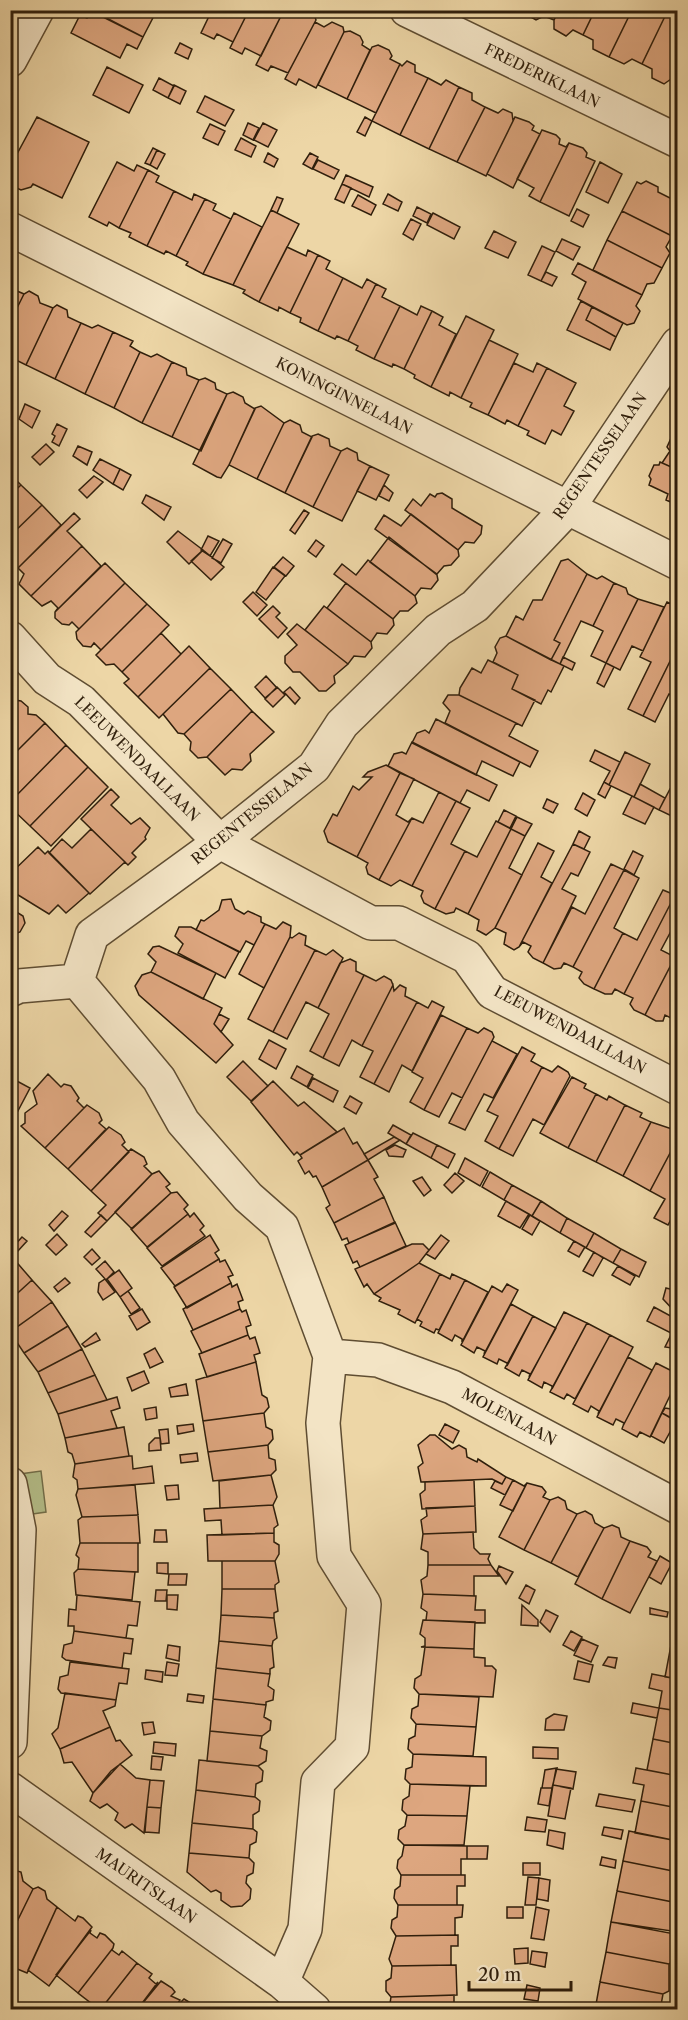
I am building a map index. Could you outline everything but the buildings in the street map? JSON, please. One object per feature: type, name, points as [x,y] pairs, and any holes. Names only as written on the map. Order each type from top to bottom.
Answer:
[{"type":"street","points":[[10,60],[37,10]]},
{"type":"street","name":"FREDERIKLAAN","points":[[407,10],[678,141]]},
{"type":"street","name":"KONINGINNELAAN","points":[[10,229],[678,563]]},
{"type":"street","name":"REGENTESSELAAN","points":[[77,981],[92,935],[220,842],[314,767],[342,724],[438,630],[475,606],[568,508],[678,344]]},
{"type":"street","name":"LEEUWENDAALLAAN","points":[[10,638],[47,679],[81,701],[220,842],[371,923],[399,923],[467,957],[492,992],[678,1088]]},
{"type":"street","points":[[10,990],[19,986],[77,981],[159,1079],[183,1122],[248,1197],[282,1227],[330,1356],[323,1423],[334,1557],[364,1604],[352,1747],[318,1782],[305,1929],[282,1982]]},
{"type":"street","name":"MOLENLAAN","points":[[330,1356],[378,1360],[452,1387],[678,1507]]},
{"type":"street","points":[[10,1484],[19,1530],[10,1742]]},
{"type":"street","name":"MAURITSLAAN","points":[[10,1789],[282,1982],[314,2010]]},
{"type":"green space","points":[[41,1471],[46,1512],[26,1515],[20,1474]]}]
